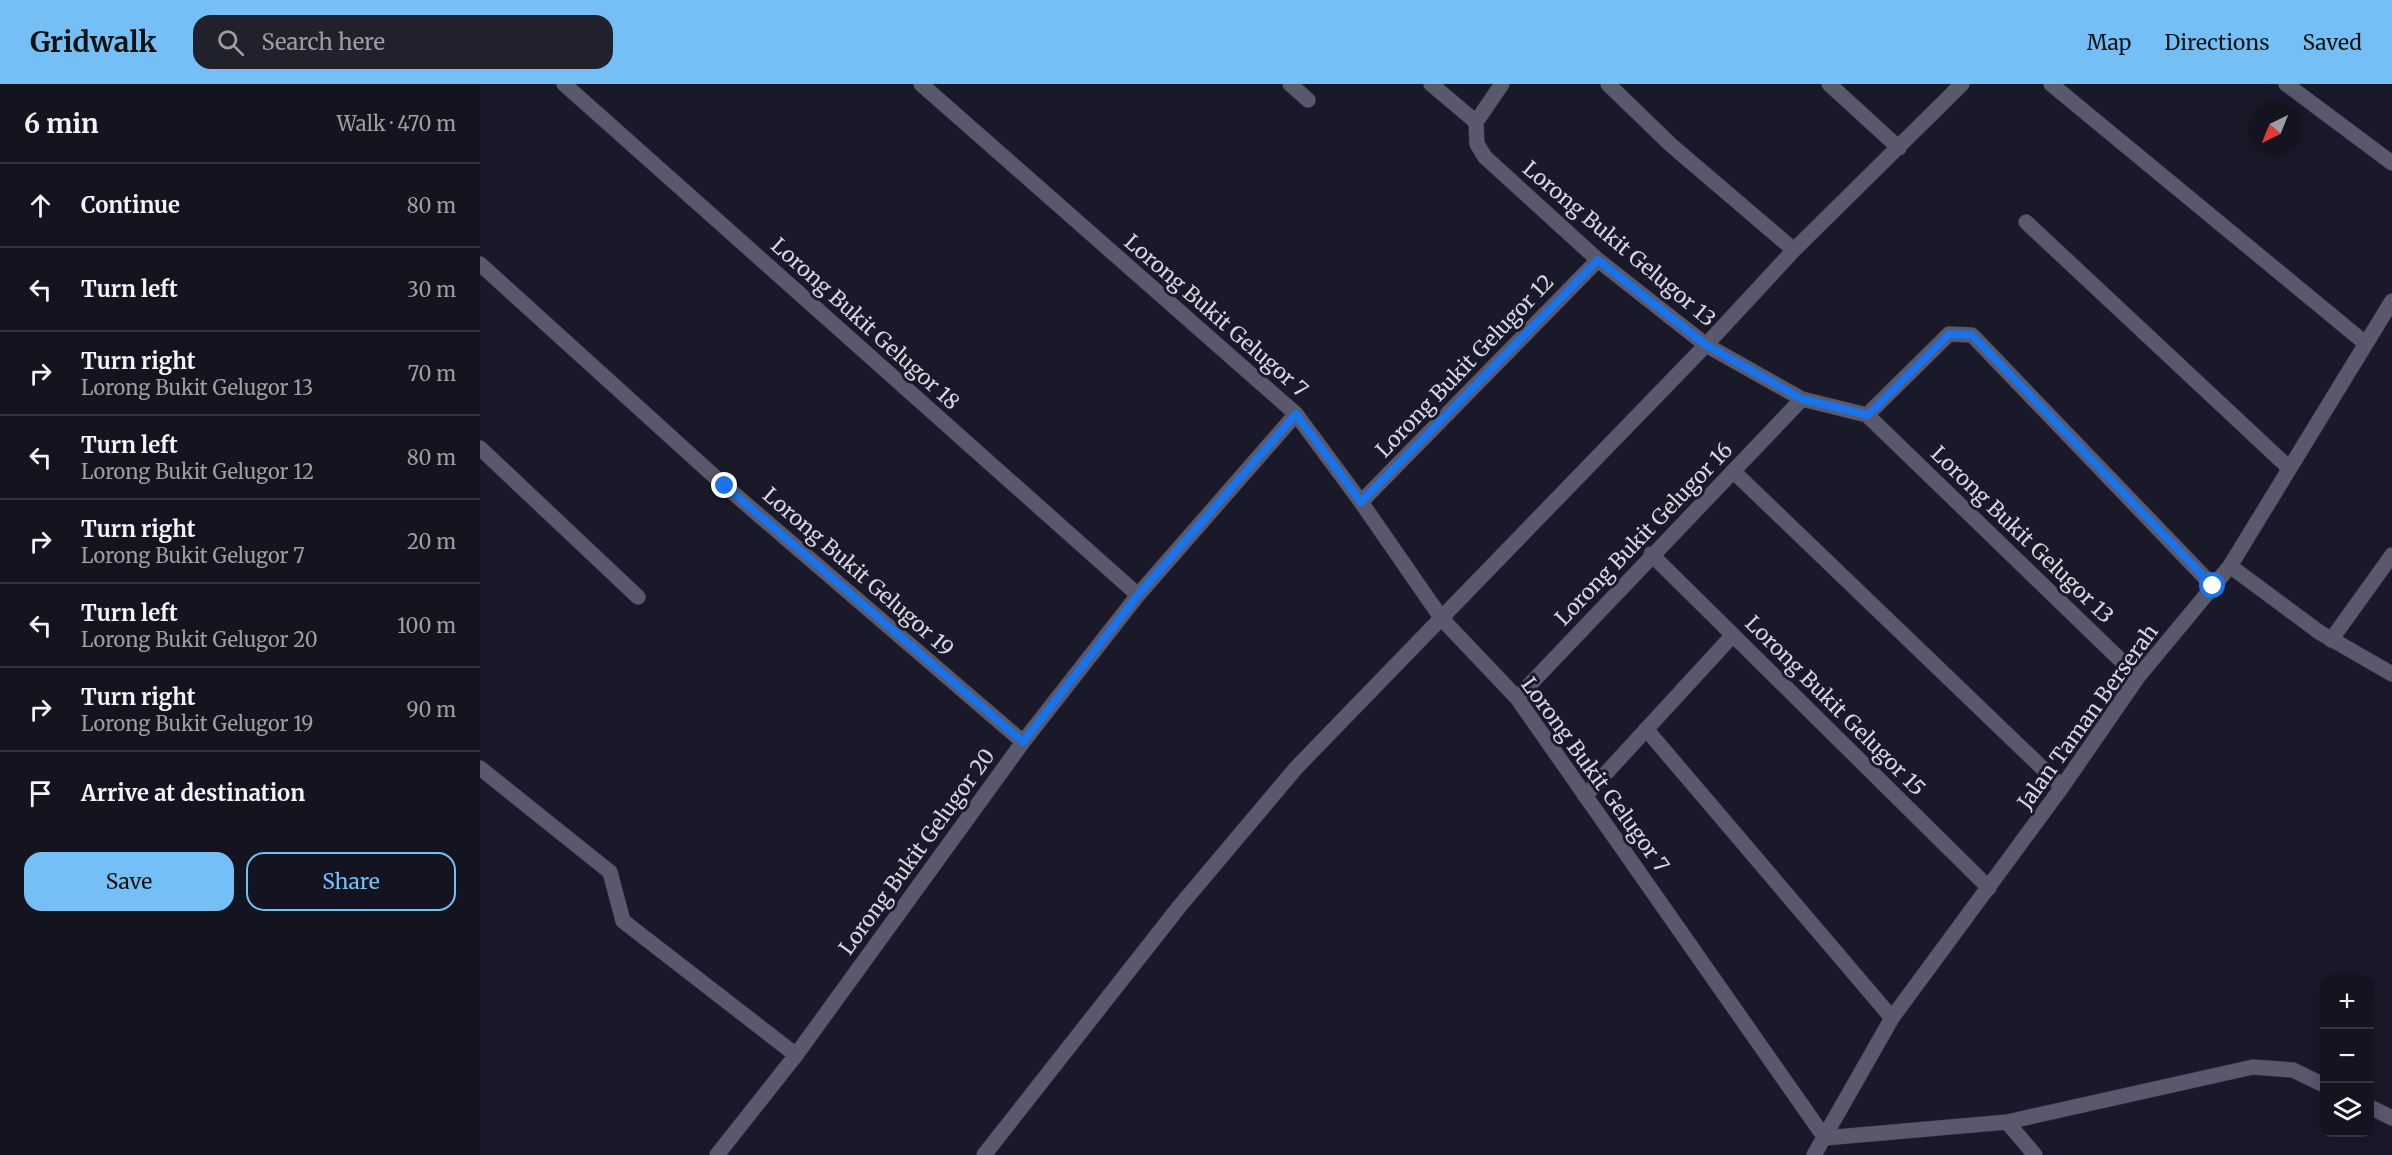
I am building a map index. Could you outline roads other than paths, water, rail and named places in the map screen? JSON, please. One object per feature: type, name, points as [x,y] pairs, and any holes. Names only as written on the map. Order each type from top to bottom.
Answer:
[{"type":"street","name":"Lorong Bukit Gelugor 18","points":[[564,84],[1138,595]]},
{"type":"street","name":"Lorong Bukit Gelugor 7","points":[[921,84],[1296,414],[1361,502],[1442,619],[1517,698],[1825,1138]]},
{"type":"street","points":[[1290,84],[1308,100]]},
{"type":"street","points":[[1431,84],[1476,122],[1502,84]]},
{"type":"street","points":[[1608,84],[1671,145],[1794,250]]},
{"type":"street","points":[[1829,84],[1899,148]]},
{"type":"street","points":[[984,1155],[1179,907],[1296,768],[1706,345],[1794,250],[1962,84]]},
{"type":"street","points":[[2051,84],[2365,343]]},
{"type":"street","points":[[2286,84],[2392,163]]},
{"type":"street","name":"Lorong Bukit Gelugor 13","points":[[1476,122],[1477,144],[1485,158],[1598,260],[1706,345],[1802,399],[1868,415],[2138,678]]},
{"type":"street","points":[[2026,222],[2289,468]]},
{"type":"street","name":"Lorong Bukit Gelugor 12","points":[[1361,502],[1598,260]]},
{"type":"street","name":"Lorong Bukit Gelugor 19","points":[[480,264],[725,486],[1023,742]]},
{"type":"street","name":"Jalan Taman Berserah","points":[[1814,1155],[1892,1018],[1989,888],[2138,678],[2230,566],[2392,301]]},
{"type":"street","points":[[1868,415],[1949,334],[1972,335],[2213,586]]},
{"type":"street","name":"Lorong Bukit Gelugor 16","points":[[1517,698],[1651,554],[1802,399]]},
{"type":"street","name":"Lorong Bukit Gelugor 20","points":[[717,1155],[796,1055],[1023,742],[1138,595],[1296,414]]},
{"type":"street","points":[[480,448],[638,597]]},
{"type":"street","points":[[1733,471],[2062,787]]},
{"type":"street","name":"Lorong Bukit Gelugor 15","points":[[1651,554],[1989,888]]},
{"type":"street","points":[[2331,640],[2392,555]]},
{"type":"street","points":[[2230,566],[2331,640],[2392,674]]},
{"type":"street","points":[[1585,795],[1733,635]]},
{"type":"street","points":[[1646,729],[1892,1018]]},
{"type":"street","points":[[480,768],[610,872],[623,921],[796,1055]]},
{"type":"street","points":[[1825,1138],[2007,1122],[2253,1067],[2293,1070],[2321,1083]]},
{"type":"street","points":[[2374,1109],[2392,1118]]},
{"type":"street","points":[[2007,1122],[2035,1155]]}]
